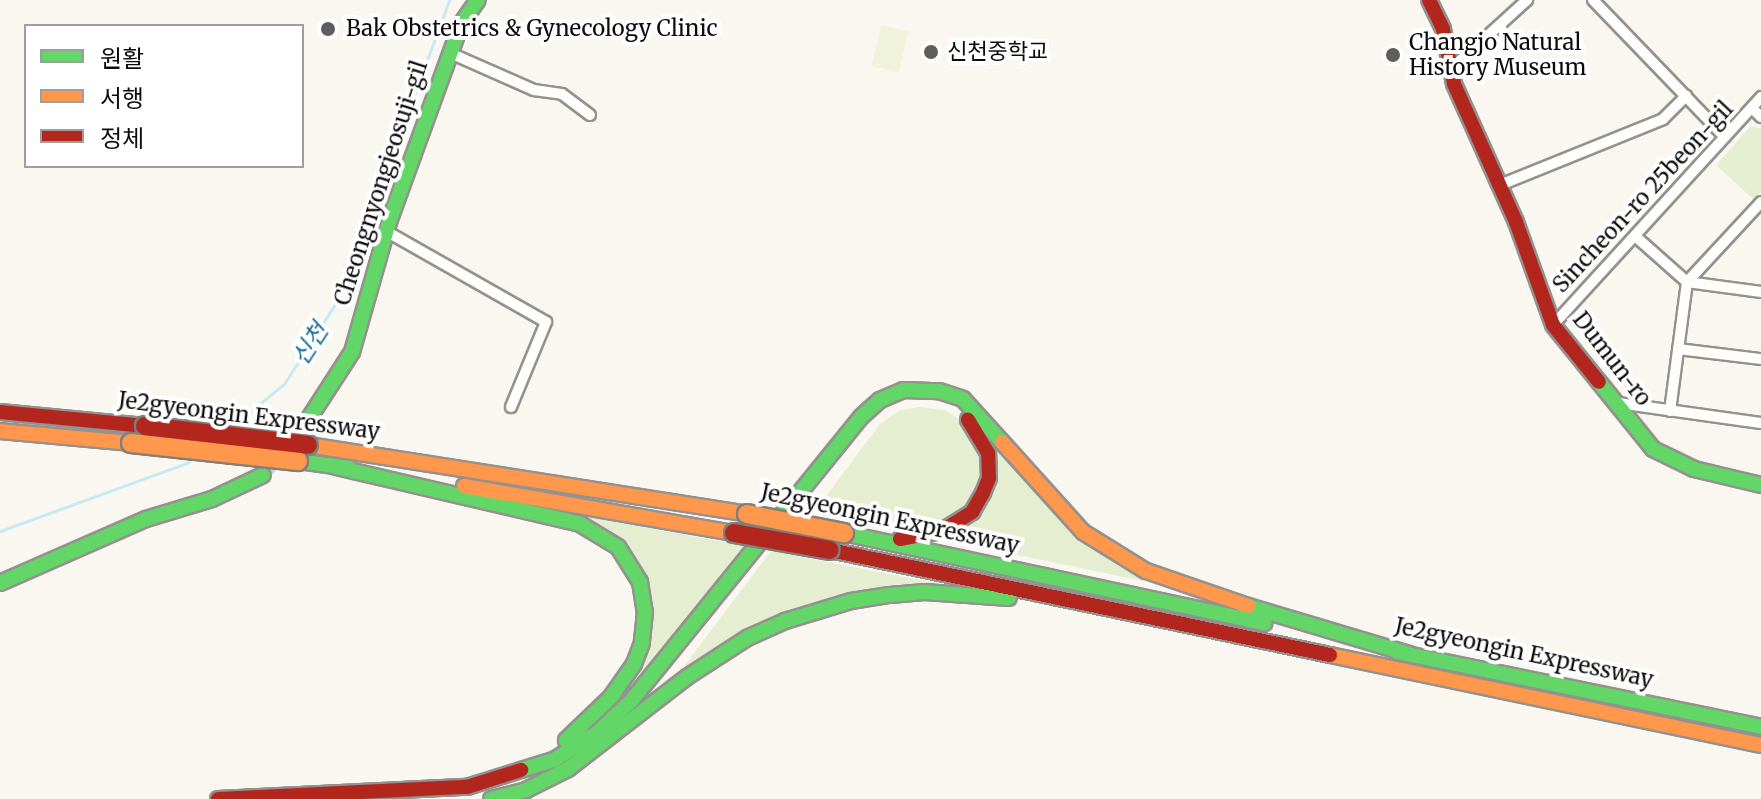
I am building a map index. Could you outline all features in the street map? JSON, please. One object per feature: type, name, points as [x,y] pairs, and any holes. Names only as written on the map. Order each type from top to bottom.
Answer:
[{"type":"main road","name":"Cheongnyongjeosuji-gil","points":[[306,423],[352,352],[386,231],[461,24],[478,0]]},
{"type":"main road","name":"Dumun-ro","points":[[1429,0],[1443,29],[1454,84],[1500,185],[1553,325],[1618,403],[1637,432],[1667,459],[1761,485]]},
{"type":"main road","points":[[218,799],[467,787],[554,760],[598,732],[631,701],[861,417],[880,400],[903,390],[939,391],[963,399],[1083,532],[1146,571],[1179,585],[1409,654]]},
{"type":"main road","points":[[616,730],[869,425],[886,411],[919,400],[934,401],[964,415],[981,437],[988,453],[989,478],[972,512],[942,531],[923,537],[870,538]]},
{"type":"main road","name":"Je2gyeongin Expressway","points":[[0,412],[145,426],[303,453],[747,514],[1761,727]]},
{"type":"main road","name":"Je2gyeongin Expressway","points":[[0,431],[131,443],[303,453],[336,467],[605,508],[830,550],[1761,745]]},
{"type":"main road","points":[[336,467],[580,524],[604,536],[630,563],[640,582],[645,612],[642,643],[634,664],[612,696],[579,730],[522,772]]},
{"type":"main road","points":[[0,583],[146,519],[212,499],[263,475]]},
{"type":"main road","points":[[491,799],[526,790],[568,769],[616,730],[747,638],[785,621],[851,601],[925,592],[1096,606]]},
{"type":"street","points":[[1451,69],[1527,0]]},
{"type":"street","points":[[1593,0],[1725,137]]},
{"type":"street","points":[[450,53],[534,90],[562,94],[590,115]]},
{"type":"street","points":[[1500,185],[1663,119],[1686,96]]},
{"type":"street","name":"Sincheon-ro 25beon-gil","points":[[1553,325],[1761,97]]},
{"type":"street","points":[[1752,108],[1761,117]]},
{"type":"street","points":[[1670,411],[1687,282],[1758,210]]},
{"type":"street","points":[[386,231],[546,322],[511,407]]},
{"type":"street","points":[[1635,236],[1687,282],[1761,292]]},
{"type":"street","points":[[1678,349],[1761,359]]},
{"type":"street","points":[[1618,403],[1761,423]]},
{"type":"green space","points":[[881,25],[908,31],[899,72],[872,66]]},
{"type":"green space","points":[[1751,126],[1761,129],[1761,192],[1754,200],[1716,165]]},
{"type":"green space","points":[[918,407],[945,410],[959,419],[981,457],[981,481],[963,512],[928,526],[898,524],[818,507],[880,424],[899,411]]},
{"type":"green space","points":[[991,446],[1144,577],[1143,581],[936,538],[976,516]]},
{"type":"green space","points":[[544,509],[746,546],[627,698],[642,661],[634,559]]},
{"type":"green space","points":[[771,551],[941,584],[878,590],[672,682]]},
{"type":"waterway","name":"신천","points":[[231,427],[284,384],[339,298],[449,0]]},
{"type":"waterway","name":"신천","points":[[0,531],[187,463],[194,457]]},
{"type":"tunnel","points":[[263,475],[306,423]]},
{"type":"traffic: fast","points":[[306,423],[352,352],[389,222],[461,24],[478,0]]},
{"type":"traffic: fast","points":[[1599,382],[1653,449],[1694,469],[1761,485]]},
{"type":"traffic: fast","points":[[521,770],[554,760],[598,732],[631,701],[861,417],[880,400],[903,390],[939,391],[963,399],[1002,442]]},
{"type":"traffic: fast","points":[[298,461],[350,468]]},
{"type":"traffic: fast","points":[[336,467],[580,524],[618,547],[640,582],[645,612],[642,643],[634,664],[612,696],[566,740]]},
{"type":"traffic: fast","points":[[0,583],[146,519],[212,499],[263,475]]},
{"type":"traffic: fast","points":[[844,533],[1264,623]]},
{"type":"traffic: fast","points":[[491,799],[526,790],[568,769],[687,677],[747,638],[785,621],[851,601],[890,595],[925,592],[1009,598]]},
{"type":"traffic: fast","points":[[1248,606],[1409,654]]},
{"type":"traffic: fast","points":[[1397,652],[1761,727]]},
{"type":"traffic: slow","points":[[0,431],[131,443]]},
{"type":"traffic: slow","points":[[1002,442],[1083,532],[1146,571],[1248,606]]},
{"type":"traffic: slow","points":[[131,443],[298,461]]},
{"type":"traffic: slow","points":[[308,445],[747,514]]},
{"type":"traffic: slow","points":[[464,486],[734,533]]},
{"type":"traffic: slow","points":[[747,514],[844,533]]},
{"type":"traffic: slow","points":[[1330,655],[1761,745]]},
{"type":"traffic: jam","points":[[1429,0],[1443,29],[1454,84],[1516,222],[1553,325],[1599,382]]},
{"type":"traffic: jam","points":[[0,412],[145,426]]},
{"type":"traffic: jam","points":[[900,539],[942,531],[972,512],[983,493],[989,478],[988,453],[968,420]]},
{"type":"traffic: jam","points":[[145,426],[308,445]]},
{"type":"traffic: jam","points":[[734,533],[830,550]]},
{"type":"traffic: jam","points":[[830,550],[1330,655]]},
{"type":"traffic: jam","points":[[218,799],[467,787],[521,770]]},
{"type":"place","name":"Bak Obstetrics & Gynecology Clinic","points":[[328,29]]},
{"type":"place","name":"신천중학교","points":[[931,52]]},
{"type":"place","name":"Changjo Natural History Museum","points":[[1393,55]]}]
